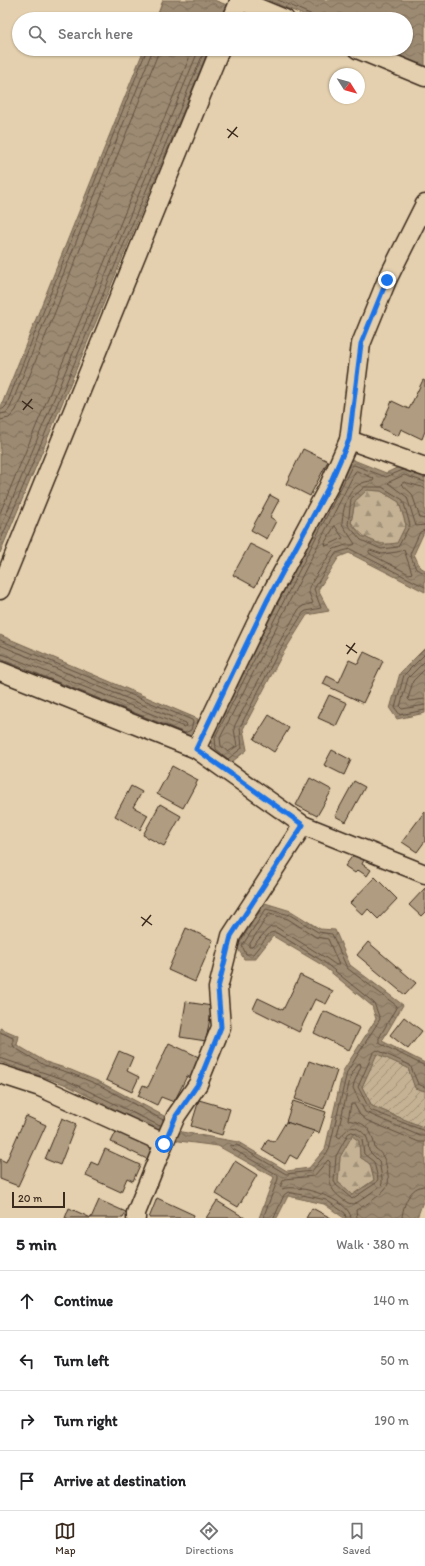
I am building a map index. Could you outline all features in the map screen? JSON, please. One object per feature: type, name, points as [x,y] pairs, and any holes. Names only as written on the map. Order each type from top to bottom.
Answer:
[{"type":"street","points":[[235,12],[240,0],[268,12]]},
{"type":"street","points":[[0,590],[217,56]]},
{"type":"street","points":[[374,56],[425,77]]},
{"type":"street","points":[[196,749],[267,601],[328,488],[349,440],[361,344],[387,280],[425,204]]},
{"type":"street","points":[[349,440],[425,467]]},
{"type":"street","points":[[0,671],[196,749],[303,825],[422,869]]},
{"type":"street","points":[[136,1218],[136,1213],[176,1116],[198,1084],[221,1027],[218,988],[231,936],[303,825]]},
{"type":"street","points":[[0,1074],[40,1087],[164,1144]]},
{"type":"green space","points":[[367,490],[381,491],[399,502],[406,525],[397,544],[382,544],[371,540],[361,533],[351,522],[355,501]]},
{"type":"green space","points":[[376,1053],[408,1068],[415,1088],[425,1091],[425,1128],[372,1106],[362,1087]]},
{"type":"green space","points":[[352,1135],[359,1141],[360,1157],[370,1164],[374,1180],[352,1195],[338,1182],[340,1157]]},
{"type":"water","points":[[163,0],[214,0],[227,5],[224,12],[159,12]]},
{"type":"water","points":[[268,0],[425,0],[425,67],[399,56],[413,56],[413,12],[296,12]]},
{"type":"water","points":[[141,56],[206,56],[0,553],[0,409]]},
{"type":"water","points":[[351,459],[386,473],[403,465],[425,474],[425,530],[414,554],[420,567],[425,570],[425,592],[349,553],[339,557],[318,590],[329,611],[307,615],[282,655],[243,729],[247,750],[228,765],[212,750],[210,737]],"holes":[[[367,490],[381,491],[399,502],[406,525],[397,543],[382,545],[362,536],[351,523],[355,501]]]},
{"type":"water","points":[[0,635],[198,719],[194,734],[186,738],[0,662]]},
{"type":"water","points":[[425,648],[425,713],[397,719],[390,709],[400,673]]},
{"type":"water","points":[[265,903],[291,911],[320,929],[335,930],[350,965],[403,1005],[382,1041],[425,1063],[425,1091],[415,1088],[408,1068],[377,1054],[362,1087],[372,1106],[425,1128],[425,1196],[417,1218],[344,1218],[324,1204],[288,1196],[277,1218],[259,1218],[274,1177],[218,1146],[179,1141],[64,1084],[0,1062],[0,1028],[19,1036],[17,1045],[46,1062],[100,1082],[166,1117],[182,1132],[238,1142],[287,1171],[309,1168],[325,1149],[343,1071],[376,1019],[372,1006],[322,965],[273,936],[255,959],[244,959],[237,947]],"holes":[[[352,1136],[359,1141],[360,1157],[370,1164],[374,1180],[352,1195],[338,1182],[340,1157]]]},
{"type":"building","points":[[423,380],[425,381],[425,431],[422,439],[401,429],[398,436],[380,428],[392,401],[409,409]]},
{"type":"building","points":[[303,449],[328,461],[310,496],[286,484]]},
{"type":"building","points":[[270,495],[279,500],[270,517],[276,521],[267,539],[251,530]]},
{"type":"building","points":[[250,544],[272,555],[255,587],[233,575]]},
{"type":"building","points":[[364,652],[383,661],[363,703],[323,684],[327,676],[339,682],[349,660],[358,664]]},
{"type":"building","points":[[329,695],[347,703],[336,726],[318,718]]},
{"type":"building","points":[[269,715],[289,728],[274,752],[254,739]]},
{"type":"building","points":[[332,750],[351,760],[344,775],[324,765]]},
{"type":"building","points":[[172,766],[198,780],[183,808],[157,794]]},
{"type":"building","points":[[310,778],[332,790],[317,816],[296,805]]},
{"type":"building","points":[[354,781],[365,787],[346,822],[335,816]]},
{"type":"building","points":[[131,786],[142,792],[133,807],[148,815],[140,830],[115,816]]},
{"type":"building","points":[[160,804],[181,816],[164,846],[143,835]]},
{"type":"building","points":[[425,811],[425,841],[417,852],[402,842]]},
{"type":"building","points":[[354,854],[364,860],[362,864],[371,870],[367,876],[358,870],[355,873],[345,866]]},
{"type":"building","points":[[375,877],[397,899],[378,919],[368,909],[363,915],[350,903]]},
{"type":"building","points":[[425,888],[425,912],[421,916],[409,905]]},
{"type":"building","points":[[186,928],[213,940],[195,982],[168,970]]},
{"type":"building","points":[[368,942],[416,983],[405,995],[357,955]]},
{"type":"building","points":[[300,975],[333,991],[326,1004],[315,999],[299,1032],[253,1009],[258,998],[283,1010]]},
{"type":"building","points":[[186,1002],[212,1006],[206,1041],[180,1037]]},
{"type":"building","points":[[324,1011],[360,1028],[349,1050],[314,1033]]},
{"type":"building","points":[[404,1017],[422,1031],[408,1049],[390,1035]]},
{"type":"building","points":[[169,1043],[201,1058],[191,1078],[187,1076],[174,1102],[161,1097],[157,1105],[138,1096],[143,1085],[148,1087]]},
{"type":"building","points":[[119,1051],[133,1057],[127,1071],[139,1077],[132,1092],[106,1080]]},
{"type":"building","points":[[309,1061],[337,1071],[324,1109],[295,1099]]},
{"type":"building","points":[[199,1100],[230,1109],[222,1135],[191,1126]]},
{"type":"building","points":[[293,1101],[326,1112],[319,1133],[286,1122]]},
{"type":"building","points":[[26,1116],[46,1125],[18,1186],[0,1179],[0,1159],[6,1162]]},
{"type":"building","points":[[62,1118],[76,1124],[60,1165],[45,1159]]},
{"type":"building","points":[[286,1122],[314,1131],[297,1159],[290,1155],[285,1164],[262,1150],[268,1139],[274,1142]]},
{"type":"building","points":[[117,1130],[153,1146],[147,1159],[111,1142]]},
{"type":"building","points":[[105,1149],[140,1165],[133,1181],[127,1178],[121,1192],[86,1176],[91,1162],[98,1165]]},
{"type":"building","points":[[235,1161],[257,1175],[238,1207],[216,1194]]},
{"type":"building","points":[[157,1198],[194,1215],[193,1218],[149,1218]]},
{"type":"building","points":[[99,1200],[126,1212],[123,1218],[91,1218]]},
{"type":"building","points":[[217,1201],[245,1218],[206,1218]]},
{"type":"building","points":[[69,1208],[91,1218],[65,1218]]},
{"type":"building","points":[[312,1208],[331,1218],[306,1218]]},
{"type":"route","points":[[164,1144],[176,1116],[198,1084],[221,1027],[218,988],[231,936],[303,825],[196,749],[267,601],[328,488],[349,440],[361,344],[387,280]]}]
